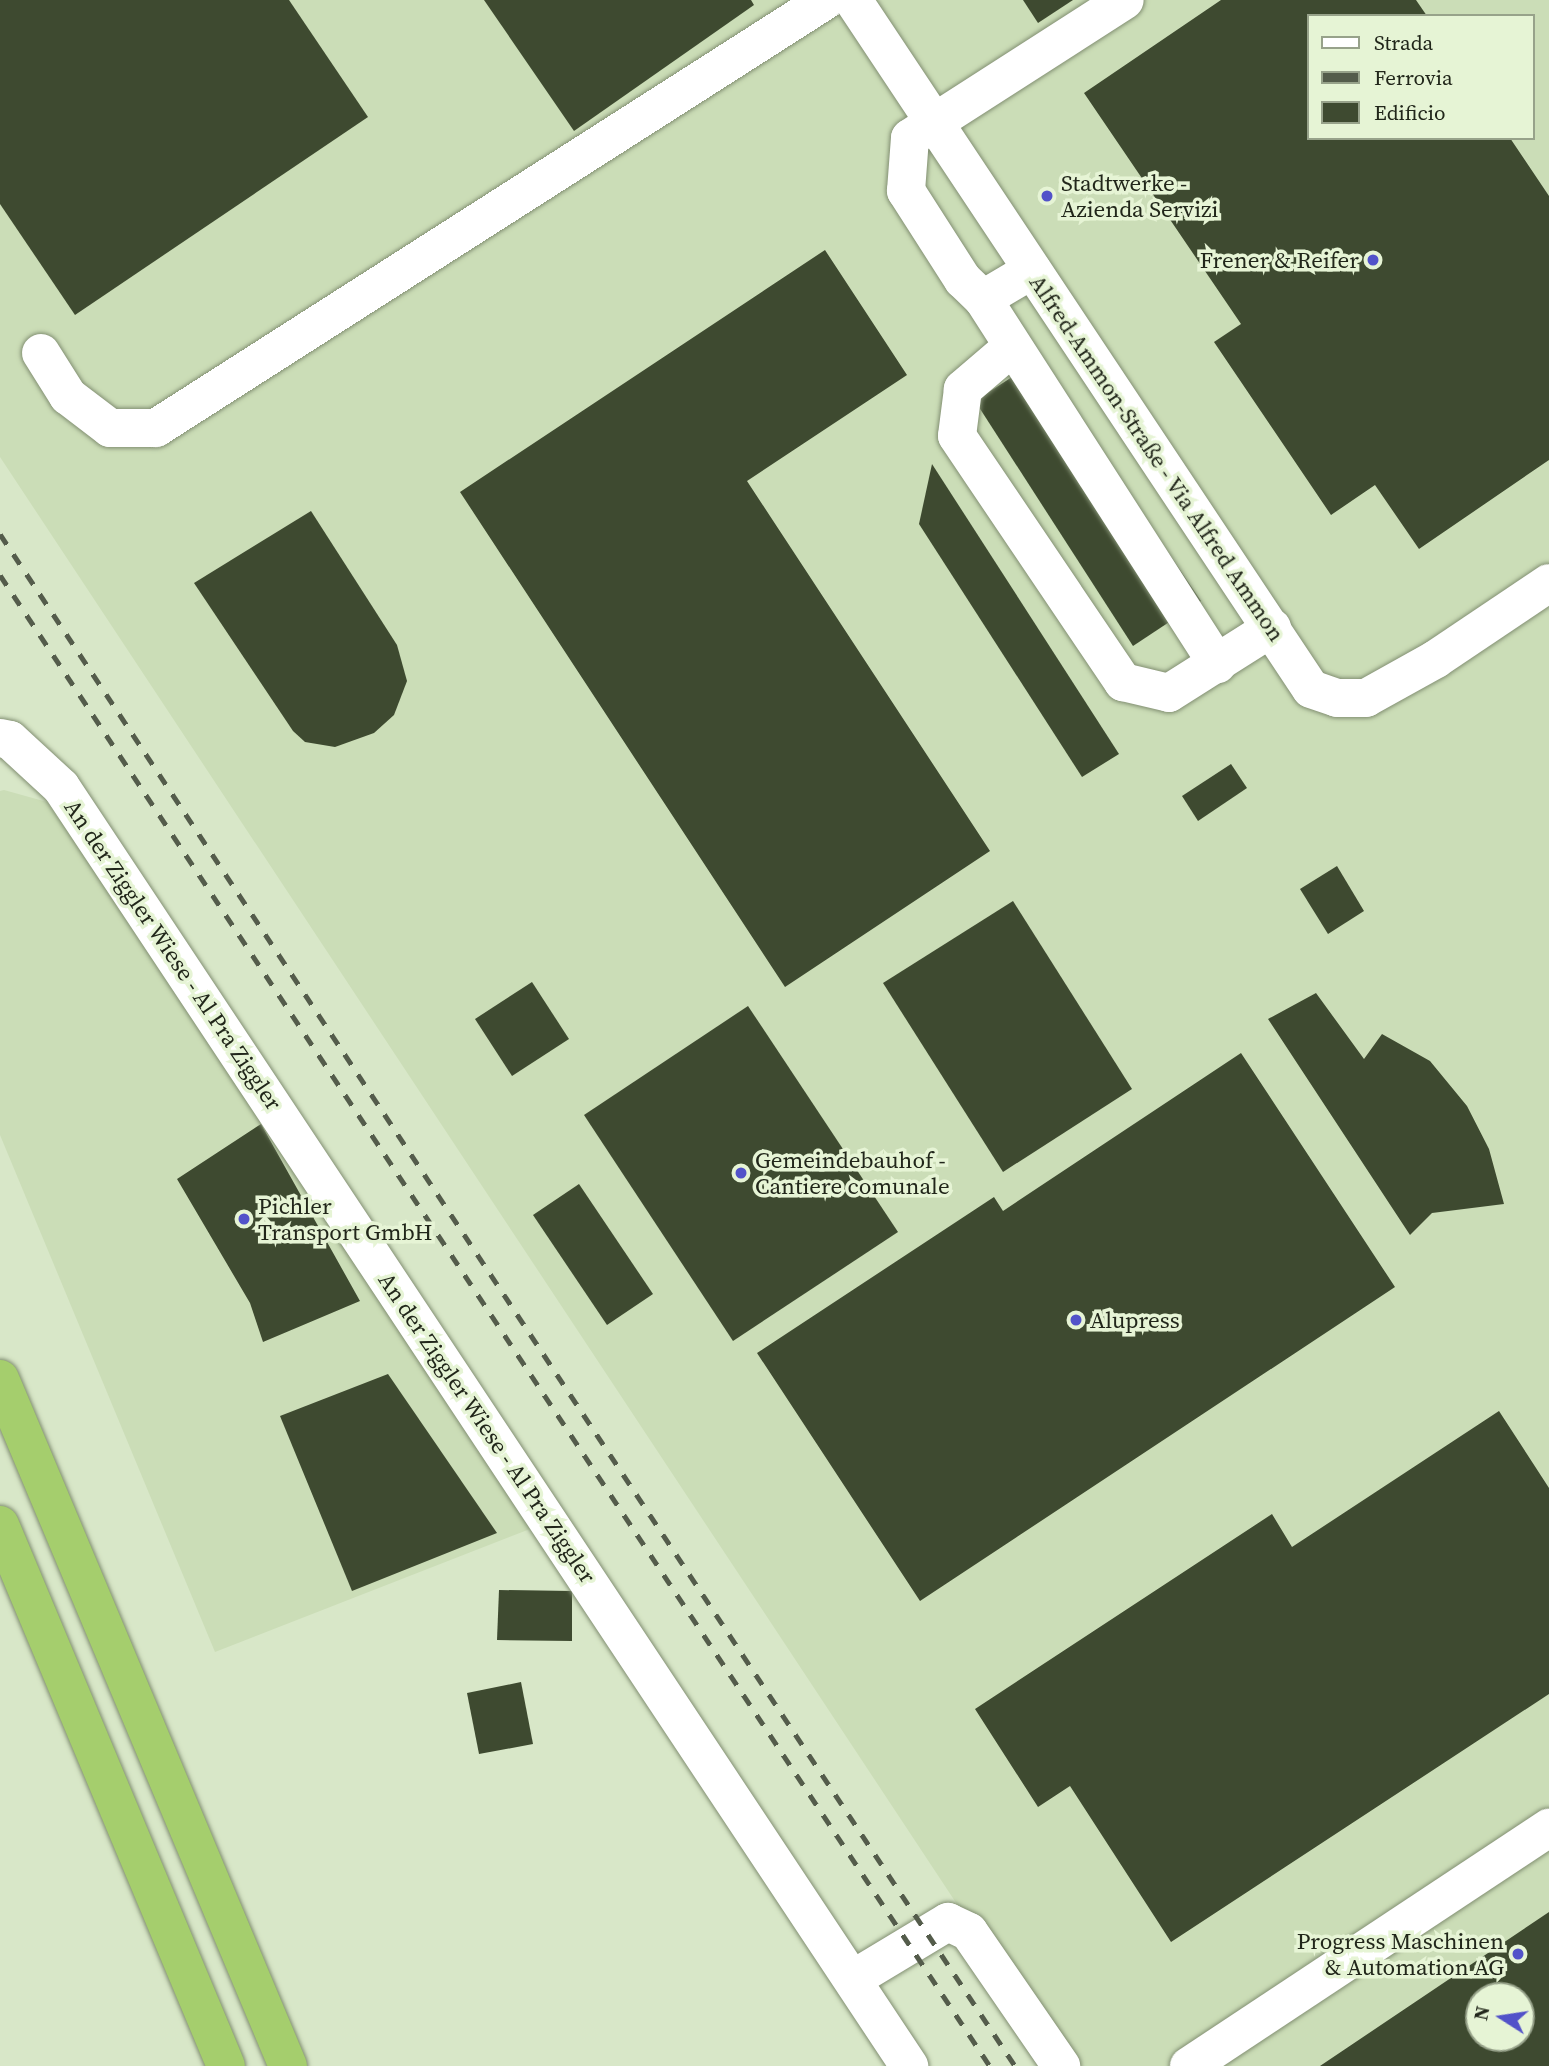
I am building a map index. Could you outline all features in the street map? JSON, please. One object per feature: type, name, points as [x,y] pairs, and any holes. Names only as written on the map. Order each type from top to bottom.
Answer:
[{"type":"highway","points":[[0,1379],[288,2066]]},
{"type":"highway","points":[[0,1525],[226,2066]]},
{"type":"street","points":[[41,353],[68,396],[110,428],[156,428],[826,0]]},
{"type":"street","name":"Alfred-Ammon-Straße - Via Alfred Ammon","points":[[853,0],[1311,689],[1337,698],[1366,698],[1436,659],[1549,583]]},
{"type":"street","points":[[1125,0],[910,138],[906,191],[964,280],[983,299],[1217,664]]},
{"type":"street","points":[[983,299],[1032,270]]},
{"type":"street","points":[[1012,347],[963,389],[957,436],[1123,682],[1169,693],[1272,628]]},
{"type":"street","name":"An der Ziggler Wiese - Al Pra Ziggler","points":[[0,738],[10,740],[61,787],[909,2066]]},
{"type":"street","points":[[1189,2066],[1549,1828]]},
{"type":"street","points":[[853,1979],[948,1922],[969,1932],[1061,2066]]},
{"type":"shaded area","points":[[0,0],[1549,0],[1549,2066],[1064,2066],[0,457]]},
{"type":"shaded area","points":[[0,791],[47,802],[295,1158],[530,1529],[215,1652],[0,1135]]},
{"type":"building","points":[[0,0],[289,0],[368,117],[75,315],[0,204]]},
{"type":"building","points":[[484,0],[751,0],[754,5],[574,131]]},
{"type":"building","points":[[1023,0],[1073,0],[1038,23]]},
{"type":"building","name":"Frener & Reifer","points":[[1221,0],[1416,0],[1426,14],[1308,14],[1308,140],[1511,140],[1549,196],[1549,460],[1419,549],[1375,485],[1331,515],[1214,342],[1241,324],[1084,93]]},
{"type":"building","points":[[825,250],[907,375],[747,481],[990,851],[785,987],[460,492]]},
{"type":"building","points":[[1012,377],[1064,399],[1201,601],[1133,646],[975,401]]},
{"type":"building","points":[[932,464],[1119,754],[1082,777],[919,524]]},
{"type":"building","points":[[311,511],[397,645],[407,681],[394,715],[374,733],[335,747],[305,742],[293,731],[194,583]]},
{"type":"building","points":[[1231,764],[1247,788],[1198,821],[1182,796]]},
{"type":"building","points":[[1337,866],[1364,911],[1328,934],[1300,889]]},
{"type":"building","points":[[1013,901],[1132,1089],[1003,1172],[883,983]]},
{"type":"building","points":[[532,982],[569,1039],[512,1076],[475,1019]]},
{"type":"building","points":[[1316,993],[1364,1059],[1382,1034],[1430,1061],[1467,1106],[1489,1149],[1504,1204],[1432,1213],[1410,1235],[1268,1019]]},
{"type":"building","name":"Gemeindebauhof - Cantiere comunale","points":[[748,1006],[898,1232],[733,1341],[584,1115]]},
{"type":"building","name":"Alupress","points":[[1241,1053],[1395,1287],[920,1601],[757,1353],[994,1197],[1003,1211]]},
{"type":"building","points":[[261,1124],[360,1301],[263,1342],[250,1303],[177,1179]]},
{"type":"building","points":[[579,1184],[653,1294],[607,1325],[533,1215]]},
{"type":"building","points":[[388,1374],[497,1533],[352,1591],[280,1416]]},
{"type":"building","points":[[1499,1411],[1549,1488],[1549,1694],[1171,1942],[1070,1786],[1038,1807],[975,1709],[1272,1514],[1292,1547]]},
{"type":"building","points":[[499,1590],[572,1591],[572,1641],[497,1640]]},
{"type":"building","points":[[521,1682],[533,1744],[479,1754],[467,1693]]},
{"type":"building","name":"Progress Maschinen & Automation AG","points":[[1549,1912],[1549,2066],[1320,2066]]},
{"type":"railway","points":[[0,534],[1015,2066]]},
{"type":"railway","points":[[0,575],[990,2066]]},
{"type":"place","name":"Stadtwerke - Azienda Servizi","points":[[1047,196]]},
{"type":"place","name":"Frener & Reifer","points":[[1373,260]]},
{"type":"place","name":"Gemeindebauhof - Cantiere comunale","points":[[741,1173]]},
{"type":"place","name":"Pichler Transport GmbH","points":[[244,1219]]},
{"type":"place","name":"Alupress","points":[[1076,1320]]},
{"type":"place","name":"Progress Maschinen & Automation AG","points":[[1518,1954]]}]
